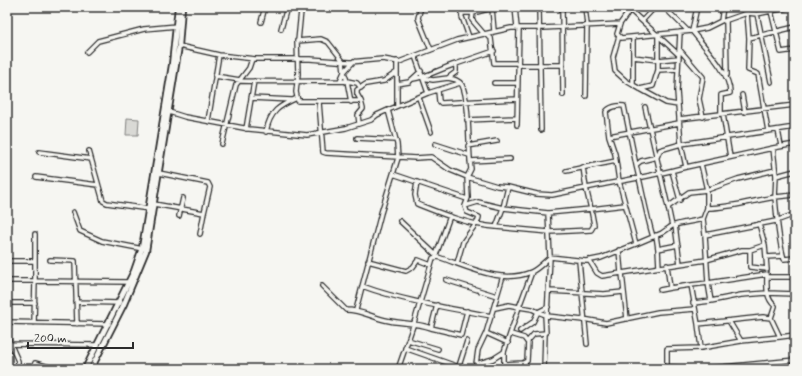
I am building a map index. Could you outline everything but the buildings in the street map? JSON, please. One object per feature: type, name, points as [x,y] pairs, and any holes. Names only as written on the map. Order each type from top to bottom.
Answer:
[{"type":"main road","points":[[144,249],[177,26],[178,7]]},
{"type":"main road","points":[[85,369],[111,324],[132,282],[144,249],[154,204],[179,46],[182,7]]},
{"type":"main road","points":[[91,369],[119,304],[132,282]]},
{"type":"street","points":[[260,22],[264,7]]},
{"type":"street","points":[[281,29],[287,7]]},
{"type":"street","points":[[297,98],[297,41],[301,11],[298,7]]},
{"type":"street","points":[[422,7],[418,18],[431,50]]},
{"type":"street","points":[[461,7],[461,13],[469,37]]},
{"type":"street","points":[[515,7],[518,28],[517,125]]},
{"type":"street","points":[[539,7],[541,130]]},
{"type":"street","points":[[562,7],[563,95]]},
{"type":"street","points":[[585,7],[587,25],[586,96]]},
{"type":"street","points":[[642,21],[655,7]]},
{"type":"street","points":[[664,7],[690,31],[727,78],[730,84],[730,93],[721,95],[722,114],[730,157]]},
{"type":"street","points":[[690,31],[697,7]]},
{"type":"street","points":[[721,21],[723,7]]},
{"type":"street","points":[[748,7],[748,70],[758,74],[768,131]]},
{"type":"street","points":[[619,36],[621,38],[690,31],[707,28],[721,21],[747,13],[756,14],[792,7]]},
{"type":"street","points":[[461,13],[473,13],[493,8],[494,31]]},
{"type":"street","points":[[678,105],[666,103],[626,81],[614,72],[613,57],[619,36],[617,34],[620,24],[631,8],[642,21],[679,56]]},
{"type":"street","points":[[771,11],[781,52],[795,50]]},
{"type":"street","points":[[473,13],[472,20],[484,34],[491,38],[494,51],[494,63],[563,65]]},
{"type":"street","points":[[756,14],[762,34],[771,82]]},
{"type":"street","points":[[726,20],[727,78]]},
{"type":"street","points":[[179,46],[219,55],[252,59],[343,61],[383,59],[397,61],[469,37],[494,31],[518,28],[620,24]]},
{"type":"street","points":[[88,52],[98,41],[144,29],[177,26]]},
{"type":"street","points":[[749,38],[795,27]]},
{"type":"street","points":[[680,32],[678,105],[681,144],[686,167]]},
{"type":"street","points":[[640,89],[653,86],[658,70],[657,35]]},
{"type":"street","points":[[633,37],[633,85]]},
{"type":"street","points":[[298,41],[321,39],[328,42],[343,61],[351,102]]},
{"type":"street","points":[[679,49],[703,77],[699,99],[703,116]]},
{"type":"street","points":[[397,84],[423,78],[434,71],[494,51]]},
{"type":"street","points":[[208,121],[219,55]]},
{"type":"street","points":[[415,56],[428,93]]},
{"type":"street","points":[[633,58],[658,60],[679,56]]},
{"type":"street","points":[[222,144],[231,98],[236,85],[249,68],[252,59]]},
{"type":"street","points":[[340,81],[344,72],[354,61]]},
{"type":"street","points":[[397,61],[398,106]]},
{"type":"street","points":[[456,64],[456,72],[466,102],[468,146],[471,169],[467,177],[467,199],[465,206],[468,212],[479,217],[477,224],[463,242],[457,263]]},
{"type":"street","points":[[658,70],[678,69]]},
{"type":"street","points":[[414,80],[421,71]]},
{"type":"street","points":[[359,123],[358,115],[363,110],[357,90],[366,84],[384,81],[397,72]]},
{"type":"street","points":[[448,78],[456,72]]},
{"type":"street","points":[[215,76],[240,80],[280,80],[297,83],[310,80],[331,82],[347,81],[357,83],[361,88]]},
{"type":"street","points":[[423,78],[433,80],[448,78],[459,82]]},
{"type":"street","points":[[246,129],[254,81]]},
{"type":"street","points":[[168,112],[246,129],[307,135],[346,128],[371,120],[377,115],[388,110],[459,82]]},
{"type":"street","points":[[494,83],[517,83]]},
{"type":"street","points":[[438,90],[440,102],[517,100]]},
{"type":"street","points":[[742,95],[744,112]]},
{"type":"street","points":[[251,98],[293,100]]},
{"type":"street","points":[[266,132],[270,116],[297,98]]},
{"type":"street","points":[[297,98],[298,101],[361,102]]},
{"type":"street","points":[[419,98],[431,132]]},
{"type":"street","points":[[319,102],[320,133],[323,152],[326,154],[430,157],[450,170],[467,177],[497,186],[537,194],[552,195],[660,174],[730,157],[795,144]]},
{"type":"street","points":[[609,136],[703,116],[795,105]]},
{"type":"street","points":[[636,244],[619,181],[616,161],[609,136],[606,112],[617,106],[626,108],[636,165],[658,249],[659,267]]},
{"type":"street","points":[[645,107],[668,207],[674,225],[680,264]]},
{"type":"street","points":[[356,310],[368,261],[398,157],[396,140],[388,110]]},
{"type":"street","points":[[467,120],[517,118]]},
{"type":"street","points":[[636,165],[657,157],[660,150],[681,144],[795,127]]},
{"type":"street","points":[[778,130],[781,146]]},
{"type":"street","points":[[357,138],[396,140]]},
{"type":"street","points":[[468,146],[497,141]]},
{"type":"street","points":[[435,144],[469,155]]},
{"type":"street","points":[[773,148],[776,176],[774,197],[776,221],[781,238],[784,259],[795,258]]},
{"type":"street","points":[[89,151],[102,199],[105,203],[149,209]]},
{"type":"street","points":[[39,152],[91,159]]},
{"type":"street","points":[[470,161],[510,159]]},
{"type":"street","points":[[566,170],[616,161]]},
{"type":"street","points":[[701,164],[707,190],[707,208],[703,219],[708,283],[711,301]]},
{"type":"street","points":[[417,182],[415,195],[417,204],[477,224],[549,232],[593,229],[594,225],[583,168]]},
{"type":"street","points":[[668,207],[680,200],[689,192],[707,190],[738,179],[775,170]]},
{"type":"street","points":[[672,171],[680,200]]},
{"type":"street","points":[[776,176],[795,171]]},
{"type":"street","points":[[159,173],[208,183],[210,187],[200,234]]},
{"type":"street","points":[[393,174],[467,199]]},
{"type":"street","points":[[36,177],[98,185]]},
{"type":"street","points":[[496,227],[503,208],[508,187]]},
{"type":"street","points":[[707,208],[726,208],[741,202],[795,195]]},
{"type":"street","points":[[179,216],[183,198]]},
{"type":"street","points":[[465,206],[478,202],[503,208],[548,213],[626,205]]},
{"type":"street","points":[[154,204],[204,213]]},
{"type":"street","points":[[73,212],[80,230],[102,241],[144,249]]},
{"type":"street","points":[[544,369],[550,257],[548,213]]},
{"type":"street","points":[[705,235],[776,221],[794,214],[795,225]]},
{"type":"street","points":[[398,369],[414,323],[433,258],[436,256],[450,216]]},
{"type":"street","points":[[400,221],[436,256],[485,273],[514,278],[532,272],[550,257],[579,260],[601,258],[654,236],[674,225],[703,219]]},
{"type":"street","points":[[759,224],[765,245],[767,293],[770,303],[775,306],[771,318],[780,337]]},
{"type":"street","points":[[34,234],[34,323]]},
{"type":"street","points":[[590,260],[597,273],[602,276],[706,260],[765,245]]},
{"type":"street","points":[[658,249],[678,246]]},
{"type":"street","points":[[619,250],[623,292],[628,319]]},
{"type":"street","points":[[750,250],[750,267],[767,269]]},
{"type":"street","points":[[766,257],[784,256]]},
{"type":"street","points":[[50,260],[75,261],[77,324]]},
{"type":"street","points":[[368,261],[406,271],[413,267],[418,260],[431,265]]},
{"type":"street","points":[[579,260],[583,319],[587,344]]},
{"type":"street","points":[[7,262],[35,261]]},
{"type":"street","points":[[667,265],[670,288]]},
{"type":"street","points":[[504,369],[504,352],[512,334],[519,307],[532,272]]},
{"type":"street","points":[[660,290],[767,275],[795,276]]},
{"type":"street","points":[[475,369],[478,350],[495,308],[503,276]]},
{"type":"street","points":[[446,280],[497,296]]},
{"type":"street","points":[[7,281],[132,282]]},
{"type":"street","points":[[691,285],[701,348]]},
{"type":"street","points":[[322,286],[346,310],[356,310],[384,320],[414,323],[461,335],[467,312]]},
{"type":"street","points":[[362,286],[382,293],[420,302],[492,316]]},
{"type":"street","points":[[549,291],[581,291],[604,294],[623,292]]},
{"type":"street","points":[[693,303],[741,295],[767,293],[795,294]]},
{"type":"street","points":[[76,302],[119,304]]},
{"type":"street","points":[[7,303],[35,303]]},
{"type":"street","points":[[431,328],[437,305]]},
{"type":"street","points":[[495,308],[509,305],[532,308],[546,315],[606,323],[658,312],[695,309]]},
{"type":"street","points":[[520,331],[533,322],[538,312],[548,307]]},
{"type":"street","points":[[698,324],[764,317],[771,318]]},
{"type":"street","points":[[729,321],[742,341]]},
{"type":"street","points":[[7,322],[111,324]]},
{"type":"street","points":[[486,333],[508,343]]},
{"type":"street","points":[[524,369],[527,358],[528,341],[534,334],[545,333]]},
{"type":"street","points":[[512,334],[527,342],[528,341]]},
{"type":"street","points":[[692,369],[667,368],[667,349],[701,348],[742,341],[795,335]]},
{"type":"street","points":[[7,336],[18,361],[18,369]]},
{"type":"street","points":[[408,340],[438,349]]},
{"type":"street","points":[[405,348],[459,368],[467,341]]},
{"type":"street","points":[[10,344],[98,345]]},
{"type":"street","points":[[476,364],[493,359],[504,352]]},
{"type":"street","points":[[702,369],[795,360]]},
{"type":"street","points":[[504,364],[525,362]]},
{"type":"street","points":[[36,363],[56,369]]},
{"type":"shaded area","points":[[127,118],[139,119],[138,135],[126,135]]}]
